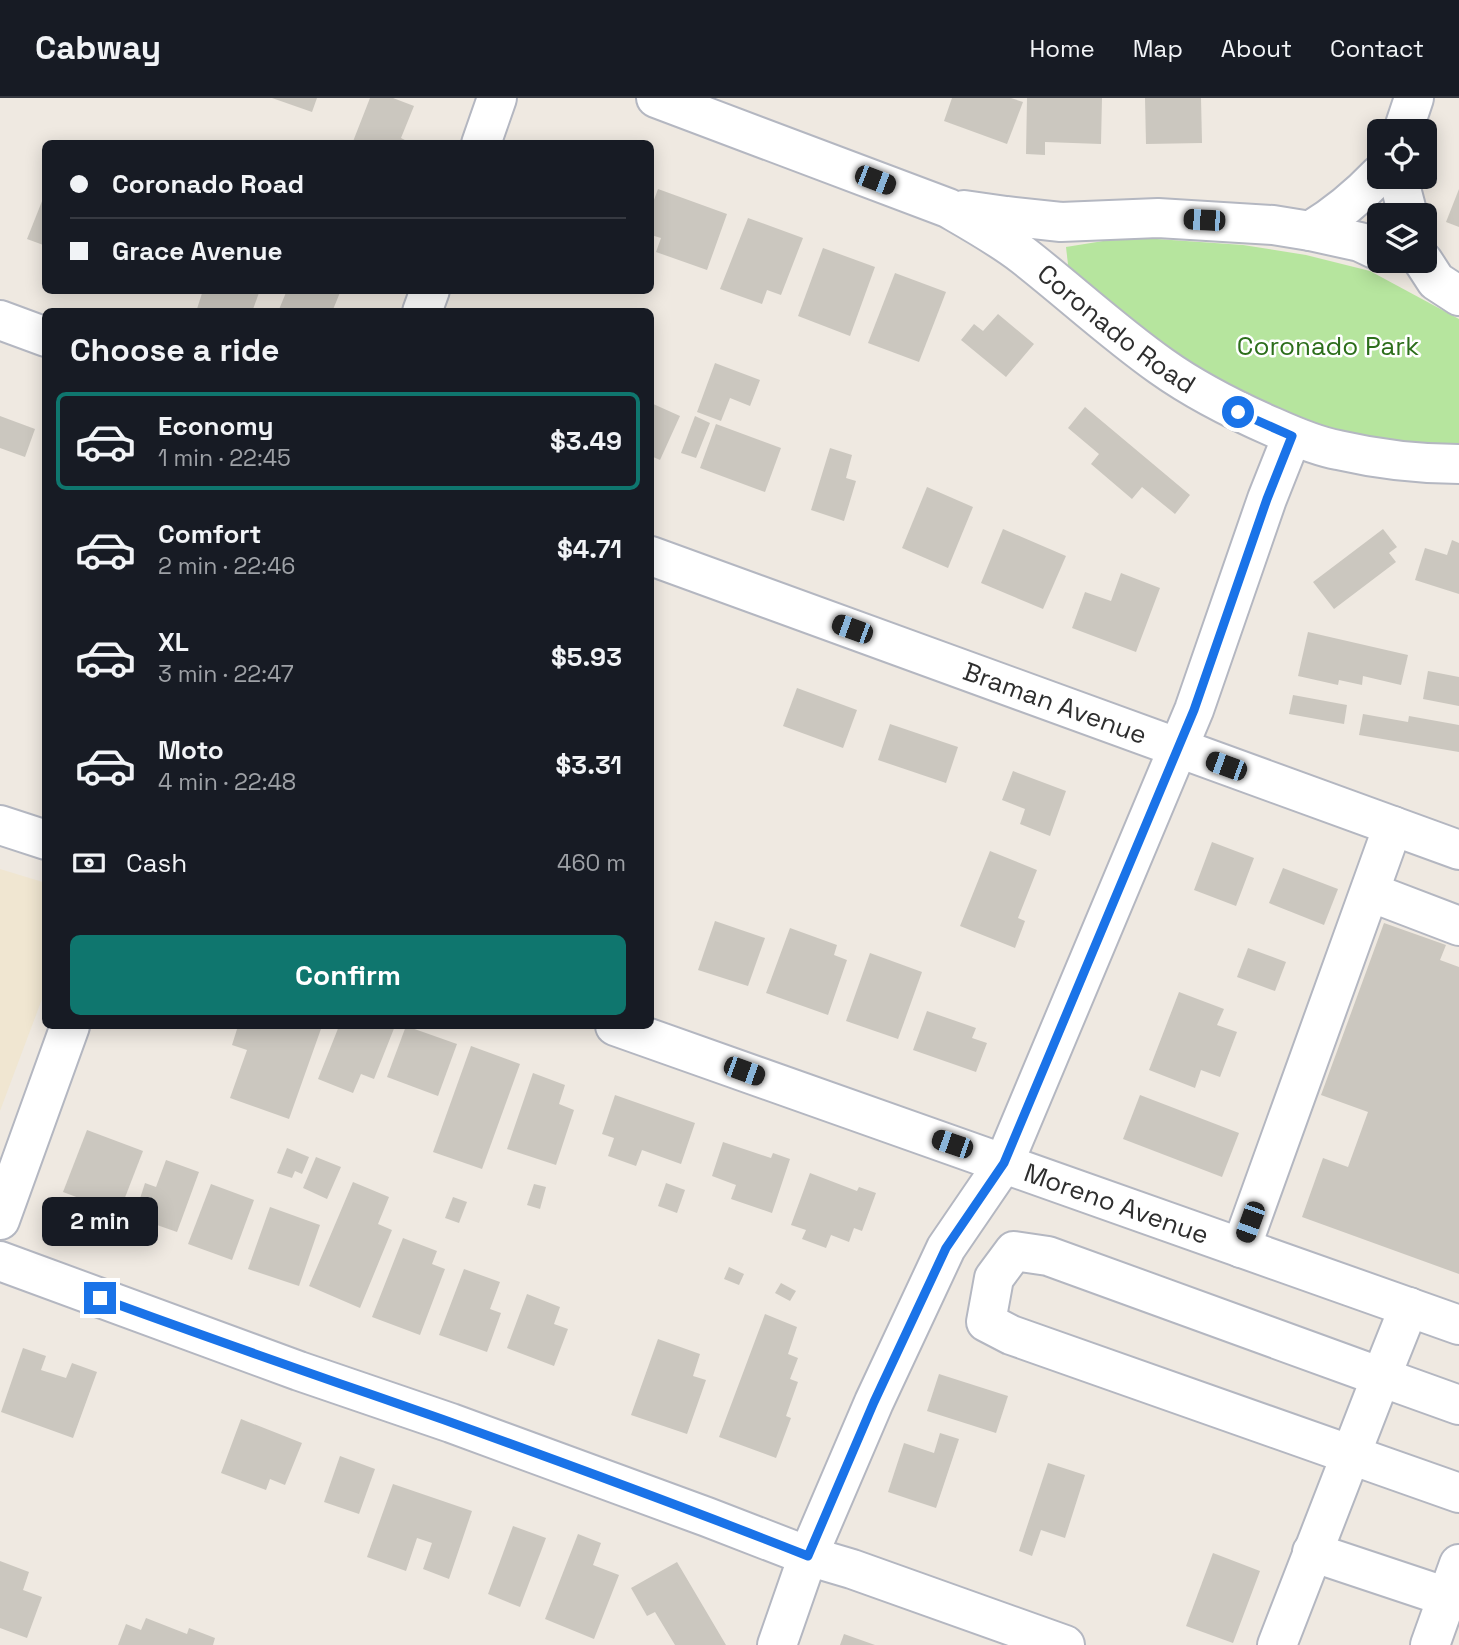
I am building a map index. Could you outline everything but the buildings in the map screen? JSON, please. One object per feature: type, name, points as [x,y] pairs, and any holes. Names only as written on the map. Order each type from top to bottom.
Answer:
[{"type":"street","points":[[482,140],[497,98]]},
{"type":"street","name":"Coronado Road","points":[[656,98],[948,208],[1023,255],[1161,366],[1227,406],[1292,436],[1336,450],[1401,460],[1459,464]]},
{"type":"street","points":[[1407,119],[1414,98]]},
{"type":"street","points":[[1310,230],[1332,217],[1367,187]]},
{"type":"street","name":"Coronado Road","points":[[948,208],[1061,222],[1158,218],[1273,225],[1310,230],[1367,245]]},
{"type":"street","points":[[0,320],[42,336]]},
{"type":"street","points":[[777,1645],[808,1556],[874,1402],[946,1248],[1004,1163],[1194,710],[1292,436]]},
{"type":"street","name":"Braman Avenue","points":[[654,557],[1459,850]]},
{"type":"street","points":[[0,825],[42,839]]},
{"type":"street","points":[[1241,1248],[1393,826]]},
{"type":"street","points":[[1370,892],[1459,926]]},
{"type":"street","points":[[0,1220],[69,1029]]},
{"type":"street","name":"Moreno Avenue","points":[[624,1029],[1459,1325]]},
{"type":"street","points":[[1459,1405],[1048,1256],[1014,1251],[994,1278],[986,1322],[1011,1335],[1459,1493]]},
{"type":"street","points":[[0,1261],[299,1371],[464,1427],[808,1556],[852,1569],[1065,1645]]},
{"type":"street","points":[[1282,1643],[1312,1552],[1409,1307]]},
{"type":"street","points":[[1312,1552],[1453,1581],[1430,1645]]},
{"type":"shaded area","points":[[0,869],[42,882],[42,999],[0,1111]]},
{"type":"green space","name":"Coronado Park","points":[[1128,237],[1243,245],[1306,255],[1374,273],[1459,319],[1459,447],[1362,439],[1301,425],[1166,352],[1069,273],[1066,247]]},
{"type":"route","points":[[100,1298],[299,1371],[477,1432],[808,1556],[874,1402],[946,1248],[1004,1163],[1194,710],[1267,499],[1292,436],[1238,412]]}]
